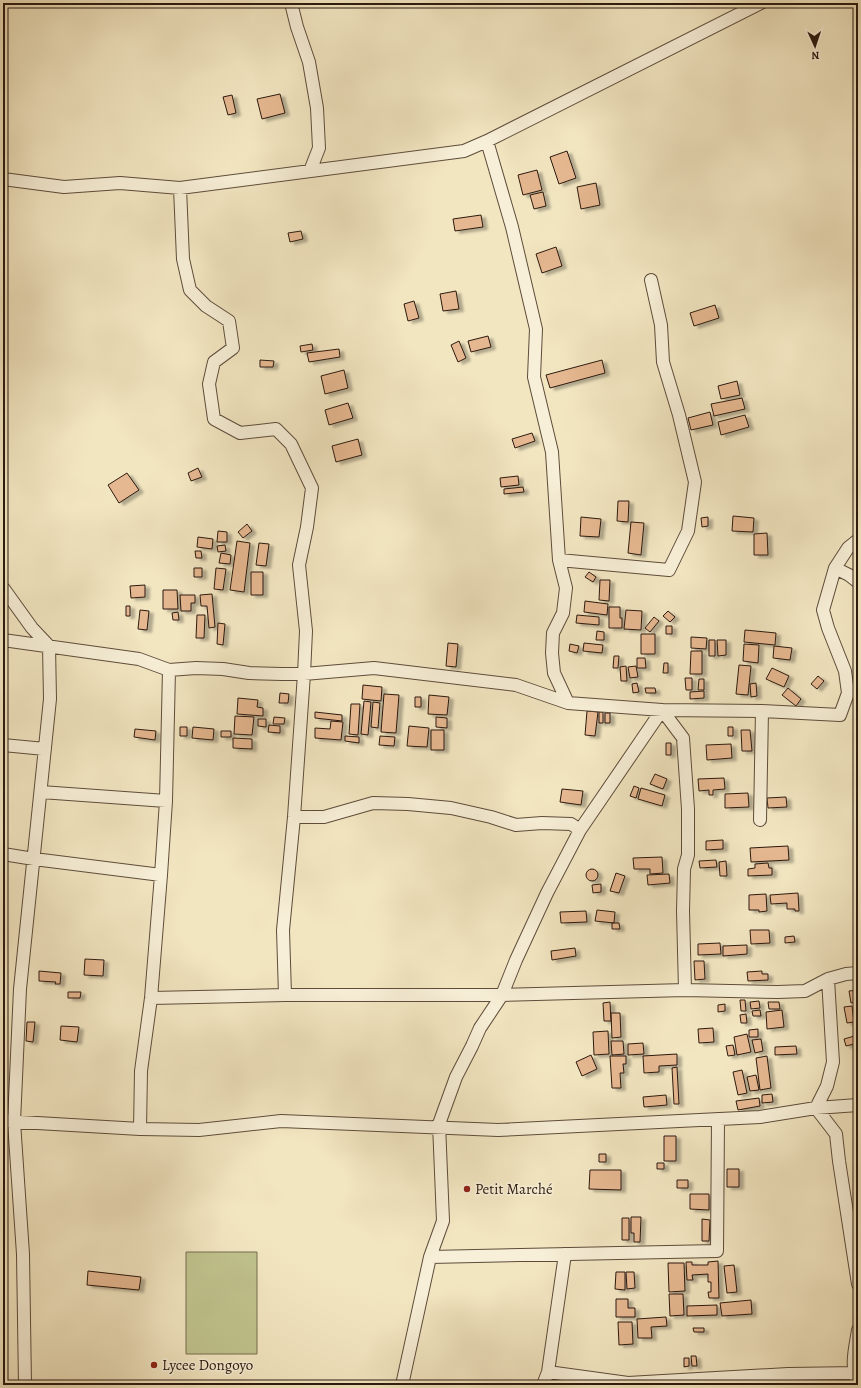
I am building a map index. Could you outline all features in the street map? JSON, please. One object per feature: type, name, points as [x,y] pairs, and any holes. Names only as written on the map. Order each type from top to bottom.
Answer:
[{"type":"street","points":[[291,3],[309,62],[317,108],[319,148],[310,171]]},
{"type":"street","points":[[3,179],[64,187],[120,183],[180,188],[464,151],[487,141],[761,3]]},
{"type":"street","points":[[487,141],[512,227],[536,329],[534,377],[552,452],[559,560],[566,588],[563,613],[553,633],[552,653],[554,673],[568,703]]},
{"type":"street","points":[[180,188],[183,259],[190,290],[206,306],[228,321],[233,348],[214,362],[209,384],[214,419],[240,433],[276,429],[291,444],[312,488],[307,527],[299,565],[306,631],[294,816],[283,930],[285,996]]},
{"type":"street","points":[[559,560],[669,570],[688,531],[695,482],[679,415],[663,362],[661,325],[651,280]]},
{"type":"street","points":[[3,640],[139,659],[168,670],[223,669],[249,673],[304,674],[374,668],[516,685],[568,703],[662,710],[762,711],[840,715],[848,693],[845,671],[828,628],[823,610],[835,568],[848,548],[858,540]]},
{"type":"street","points":[[835,568],[849,575],[858,582]]},
{"type":"street","points":[[4,589],[32,628],[49,646],[50,698],[20,989],[9,1122],[24,1254],[25,1385]]},
{"type":"street","points":[[140,1129],[142,1071],[151,998],[166,801],[168,670]]},
{"type":"street","points":[[402,1385],[430,1257],[443,1221],[439,1127],[456,1077],[480,1028],[502,994],[547,893],[580,830],[662,710]]},
{"type":"street","points":[[662,710],[683,738],[688,809],[688,855],[684,869],[683,910],[685,990]]},
{"type":"street","points":[[760,820],[762,711]]},
{"type":"street","points":[[3,745],[45,749]]},
{"type":"street","points":[[41,792],[166,801]]},
{"type":"street","points":[[294,816],[324,817],[373,803],[408,804],[451,808],[516,825],[542,823],[571,824],[580,830]]},
{"type":"street","points":[[3,854],[161,875]]},
{"type":"street","points":[[151,998],[502,994],[685,990],[778,992],[805,991],[828,979],[846,974],[858,973]]},
{"type":"street","points":[[816,1108],[827,1086],[833,1062],[828,979]]},
{"type":"street","points":[[9,1122],[140,1129],[199,1130],[281,1121],[498,1130],[760,1118],[816,1108],[858,1105]]},
{"type":"street","points":[[816,1108],[836,1134],[838,1161],[858,1284]]},
{"type":"street","points":[[430,1257],[717,1251],[718,1119]]},
{"type":"street","points":[[543,1385],[548,1372],[565,1254]]},
{"type":"street","points":[[548,1372],[628,1383],[788,1374],[857,1377],[854,1357],[858,1330]]},
{"type":"green space","points":[[186,1252],[257,1252],[257,1354],[186,1354]]},
{"type":"building","points":[[280,94],[285,113],[262,119],[257,99]]},
{"type":"building","points":[[232,95],[236,113],[228,115],[223,97]]},
{"type":"building","points":[[567,151],[576,178],[559,184],[550,157]]},
{"type":"building","points":[[537,170],[542,190],[523,195],[518,175]]},
{"type":"building","points":[[596,183],[600,205],[581,209],[577,187]]},
{"type":"building","points":[[543,192],[546,206],[534,209],[530,195]]},
{"type":"building","points":[[481,215],[483,227],[455,231],[453,219]]},
{"type":"building","points":[[301,231],[303,239],[290,242],[288,233]]},
{"type":"building","points":[[556,247],[562,266],[542,273],[536,254]]},
{"type":"building","points":[[456,291],[459,309],[443,311],[440,294]]},
{"type":"building","points":[[414,301],[419,318],[408,321],[404,304]]},
{"type":"building","points":[[715,305],[719,318],[694,326],[690,313]]},
{"type":"building","points":[[488,336],[491,347],[471,352],[468,341]]},
{"type":"building","points":[[459,341],[466,358],[458,362],[451,345]]},
{"type":"building","points":[[312,344],[313,350],[301,352],[300,346]]},
{"type":"building","points":[[339,349],[340,357],[309,362],[307,353]]},
{"type":"building","points":[[260,360],[274,361],[273,367],[260,367]]},
{"type":"building","points":[[602,360],[605,373],[550,388],[546,375]]},
{"type":"building","points":[[344,370],[348,388],[325,394],[321,376]]},
{"type":"building","points":[[737,381],[740,395],[721,399],[718,386]]},
{"type":"building","points":[[742,398],[745,409],[714,416],[711,404]]},
{"type":"building","points":[[348,403],[353,418],[329,425],[325,410]]},
{"type":"building","points":[[710,412],[713,425],[691,430],[688,418]]},
{"type":"building","points":[[745,415],[749,427],[721,435],[718,422]]},
{"type":"building","points":[[532,433],[535,441],[515,448],[512,439]]},
{"type":"building","points":[[358,439],[362,455],[336,462],[332,446]]},
{"type":"building","points":[[198,468],[202,477],[191,481],[188,473]]},
{"type":"building","points":[[127,473],[139,490],[119,503],[108,485]]},
{"type":"building","points":[[518,476],[519,485],[501,487],[500,478]]},
{"type":"building","points":[[523,487],[524,492],[504,494],[504,489]]},
{"type":"building","points":[[618,501],[629,501],[628,522],[617,521]]},
{"type":"building","points":[[733,516],[754,518],[753,532],[732,531]]},
{"type":"building","points":[[581,517],[601,519],[599,537],[580,536]]},
{"type":"building","points":[[708,517],[708,526],[702,527],[701,518]]},
{"type":"building","points":[[631,522],[644,523],[641,555],[628,553]]},
{"type":"building","points":[[247,524],[252,531],[243,538],[238,532]]},
{"type":"building","points":[[218,531],[227,532],[227,542],[217,542]]},
{"type":"building","points":[[767,533],[768,555],[754,555],[754,534]]},
{"type":"building","points":[[198,537],[213,539],[212,549],[197,547]]},
{"type":"building","points":[[237,541],[250,543],[244,592],[230,590]]},
{"type":"building","points":[[259,543],[269,544],[266,566],[256,565]]},
{"type":"building","points":[[225,545],[226,551],[218,552],[217,546]]},
{"type":"building","points":[[195,551],[201,551],[202,558],[196,558]]},
{"type":"building","points":[[221,553],[231,555],[230,564],[219,563]]},
{"type":"building","points":[[194,568],[202,568],[202,577],[194,577]]},
{"type":"building","points":[[216,568],[226,569],[223,590],[214,589]]},
{"type":"building","points":[[251,572],[263,572],[263,595],[251,595]]},
{"type":"building","points":[[589,572],[596,577],[593,582],[585,577]]},
{"type":"building","points":[[600,580],[610,580],[609,601],[599,600]]},
{"type":"building","points":[[145,585],[145,597],[131,598],[130,586]]},
{"type":"building","points":[[163,590],[177,590],[178,609],[163,609]]},
{"type":"building","points":[[212,594],[215,627],[209,628],[207,606],[201,606],[200,595]]},
{"type":"building","points":[[180,595],[195,595],[195,603],[191,603],[191,611],[181,611]]},
{"type":"building","points":[[585,601],[608,604],[607,615],[584,612]]},
{"type":"building","points":[[126,606],[130,606],[130,616],[126,616]]},
{"type":"building","points":[[609,607],[620,607],[622,628],[609,628]]},
{"type":"building","points":[[140,610],[149,611],[147,630],[138,629]]},
{"type":"building","points":[[626,610],[642,611],[641,630],[624,629]]},
{"type":"building","points":[[668,611],[675,617],[670,622],[663,616]]},
{"type":"building","points":[[178,612],[179,620],[173,620],[172,613]]},
{"type":"building","points":[[197,615],[205,615],[204,638],[196,638]]},
{"type":"building","points":[[577,615],[599,617],[599,625],[576,623]]},
{"type":"building","points":[[654,617],[659,621],[650,632],[645,628]]},
{"type":"building","points":[[218,623],[225,624],[223,645],[217,644]]},
{"type":"building","points":[[666,626],[672,626],[672,634],[666,634]]},
{"type":"building","points":[[745,630],[776,633],[775,645],[744,642]]},
{"type":"building","points":[[597,631],[604,632],[604,640],[596,640]]},
{"type":"building","points":[[641,634],[655,634],[655,654],[641,654]]},
{"type":"building","points":[[691,637],[707,638],[706,649],[691,648]]},
{"type":"building","points":[[709,640],[715,640],[715,656],[709,656]]},
{"type":"building","points":[[717,640],[726,640],[726,655],[718,656]]},
{"type":"building","points":[[448,643],[458,644],[456,667],[446,666]]},
{"type":"building","points":[[584,643],[603,645],[602,653],[583,651]]},
{"type":"building","points":[[570,644],[579,646],[577,653],[569,651]]},
{"type":"building","points":[[744,644],[759,645],[758,663],[743,661]]},
{"type":"building","points":[[774,646],[792,648],[790,660],[773,658]]},
{"type":"building","points":[[691,651],[702,651],[702,674],[690,674]]},
{"type":"building","points":[[614,656],[619,656],[618,668],[613,668]]},
{"type":"building","points":[[637,658],[645,658],[646,668],[637,668]]},
{"type":"building","points":[[664,663],[668,663],[668,673],[663,673]]},
{"type":"building","points":[[739,665],[751,666],[748,695],[736,694]]},
{"type":"building","points":[[626,666],[627,681],[621,681],[620,667]]},
{"type":"building","points":[[636,666],[638,677],[630,678],[628,667]]},
{"type":"building","points":[[772,668],[789,676],[784,687],[766,679]]},
{"type":"building","points":[[818,676],[824,681],[817,689],[811,684]]},
{"type":"building","points":[[685,678],[692,678],[692,690],[686,690]]},
{"type":"building","points":[[699,679],[704,679],[704,690],[698,690]]},
{"type":"building","points":[[637,683],[639,692],[633,693],[632,684]]},
{"type":"building","points":[[756,683],[757,696],[751,697],[750,684]]},
{"type":"building","points":[[363,685],[382,687],[381,701],[362,699]]},
{"type":"building","points":[[645,688],[655,688],[656,693],[646,693]]},
{"type":"building","points":[[788,688],[801,699],[796,706],[782,695]]},
{"type":"building","points":[[704,691],[704,698],[690,699],[690,692]]},
{"type":"building","points":[[280,693],[289,694],[288,703],[279,703]]},
{"type":"building","points":[[384,694],[399,695],[396,733],[381,732]]},
{"type":"building","points":[[429,695],[449,697],[447,715],[428,714]]},
{"type":"building","points":[[415,697],[421,697],[421,707],[415,707]]},
{"type":"building","points":[[238,698],[258,700],[257,707],[263,708],[263,716],[237,714]]},
{"type":"building","points":[[364,701],[371,702],[368,735],[361,734]]},
{"type":"building","points":[[373,702],[380,703],[378,728],[371,727]]},
{"type":"building","points":[[351,704],[360,704],[358,735],[349,734]]},
{"type":"building","points":[[587,711],[598,712],[595,736],[585,735]]},
{"type":"building","points":[[315,712],[342,715],[342,721],[315,718]]},
{"type":"building","points":[[599,712],[603,712],[603,723],[599,723]]},
{"type":"building","points":[[605,713],[610,713],[610,723],[605,723]]},
{"type":"building","points":[[235,716],[254,717],[252,735],[234,734]]},
{"type":"building","points":[[274,717],[285,718],[284,724],[273,724]]},
{"type":"building","points":[[436,717],[447,718],[447,728],[436,727]]},
{"type":"building","points":[[258,719],[266,719],[266,727],[258,726]]},
{"type":"building","points":[[331,721],[343,722],[341,740],[315,738],[315,728],[330,729]]},
{"type":"building","points":[[269,725],[280,726],[280,733],[268,732]]},
{"type":"building","points":[[409,726],[429,728],[427,747],[407,746]]},
{"type":"building","points":[[180,727],[187,727],[187,736],[180,736]]},
{"type":"building","points":[[193,727],[214,729],[213,740],[192,738]]},
{"type":"building","points":[[728,727],[733,727],[733,736],[728,736]]},
{"type":"building","points":[[135,729],[156,731],[155,740],[134,737]]},
{"type":"building","points":[[431,730],[444,730],[444,750],[431,750]]},
{"type":"building","points":[[741,730],[750,730],[752,751],[742,751]]},
{"type":"building","points":[[221,731],[231,731],[231,737],[221,737]]},
{"type":"building","points":[[345,736],[359,737],[359,743],[345,741]]},
{"type":"building","points":[[380,736],[395,737],[394,746],[379,745]]},
{"type":"building","points":[[233,738],[252,739],[252,749],[233,748]]},
{"type":"building","points":[[666,743],[671,743],[671,755],[666,755]]},
{"type":"building","points":[[731,744],[732,758],[707,760],[706,745]]},
{"type":"building","points":[[655,774],[667,779],[663,789],[650,784]]},
{"type":"building","points":[[724,778],[725,789],[713,790],[713,795],[709,795],[709,790],[699,791],[698,779]]},
{"type":"building","points":[[634,786],[639,788],[636,798],[630,796]]},
{"type":"building","points":[[641,788],[665,795],[662,806],[638,799]]},
{"type":"building","points":[[562,789],[583,791],[581,805],[560,802]]},
{"type":"building","points":[[748,793],[749,807],[725,808],[725,794]]},
{"type":"building","points":[[786,797],[787,807],[768,808],[767,798]]},
{"type":"building","points":[[723,840],[723,849],[706,850],[706,841]]},
{"type":"building","points":[[788,846],[789,860],[751,862],[750,848]]},
{"type":"building","points":[[662,857],[663,873],[650,874],[650,869],[634,869],[633,858]]},
{"type":"building","points":[[716,860],[717,867],[700,868],[699,861]]},
{"type":"building","points":[[726,861],[727,876],[720,876],[719,862]]},
{"type":"building","points":[[768,863],[769,868],[772,868],[772,875],[748,876],[748,869],[755,868],[755,864]]},
{"type":"building","points":[[590,869],[594,869],[598,875],[594,881],[590,881],[586,877],[586,873]]},
{"type":"building","points":[[616,873],[625,876],[619,893],[610,891]]},
{"type":"building","points":[[669,874],[670,883],[648,885],[647,875]]},
{"type":"building","points":[[601,884],[601,892],[593,893],[592,885]]},
{"type":"building","points":[[798,893],[799,911],[795,911],[795,909],[787,909],[787,903],[771,904],[770,895]]},
{"type":"building","points":[[766,894],[767,911],[759,912],[759,910],[749,910],[749,895]]},
{"type":"building","points":[[597,910],[615,912],[614,923],[595,921]]},
{"type":"building","points":[[586,911],[587,922],[561,923],[560,912]]},
{"type":"building","points":[[612,923],[619,923],[620,929],[612,929]]},
{"type":"building","points":[[750,930],[769,930],[770,943],[751,944]]},
{"type":"building","points":[[794,936],[795,942],[785,943],[785,937]]},
{"type":"building","points":[[720,943],[721,954],[698,955],[698,944]]},
{"type":"building","points":[[747,945],[747,954],[723,956],[723,946]]},
{"type":"building","points":[[575,948],[576,956],[552,960],[551,951]]},
{"type":"building","points":[[85,959],[104,960],[103,976],[84,975]]},
{"type":"building","points":[[694,961],[704,961],[705,979],[695,980]]},
{"type":"building","points":[[39,971],[61,973],[60,984],[55,984],[56,982],[39,981]]},
{"type":"building","points":[[762,971],[762,974],[768,974],[768,980],[748,981],[747,972]]},
{"type":"building","points":[[858,990],[858,1005],[856,1005],[855,1002],[851,1003],[849,991]]},
{"type":"building","points":[[68,992],[81,992],[80,998],[68,998]]},
{"type":"building","points":[[740,1000],[745,1000],[746,1011],[741,1011]]},
{"type":"building","points":[[759,1001],[760,1008],[751,1009],[750,1002]]},
{"type":"building","points":[[610,1002],[611,1021],[604,1021],[603,1003]]},
{"type":"building","points":[[768,1002],[779,1002],[780,1009],[769,1009]]},
{"type":"building","points":[[725,1004],[725,1011],[718,1012],[718,1005]]},
{"type":"building","points":[[852,1006],[854,1022],[847,1023],[844,1007]]},
{"type":"building","points":[[760,1010],[761,1016],[753,1016],[752,1011]]},
{"type":"building","points":[[782,1010],[784,1027],[767,1029],[766,1012]]},
{"type":"building","points":[[611,1013],[620,1013],[621,1037],[612,1038]]},
{"type":"building","points":[[746,1014],[747,1023],[741,1023],[740,1015]]},
{"type":"building","points":[[27,1022],[35,1022],[33,1042],[26,1041]]},
{"type":"building","points":[[61,1026],[79,1027],[77,1042],[60,1040]]},
{"type":"building","points":[[713,1028],[714,1042],[699,1043],[698,1029]]},
{"type":"building","points":[[758,1029],[758,1037],[749,1037],[749,1030]]},
{"type":"building","points":[[608,1031],[609,1054],[594,1055],[593,1032]]},
{"type":"building","points":[[747,1034],[751,1052],[737,1055],[734,1037]]},
{"type":"building","points":[[858,1035],[858,1043],[846,1046],[844,1039]]},
{"type":"building","points":[[761,1039],[763,1051],[755,1053],[752,1040]]},
{"type":"building","points":[[611,1041],[623,1041],[624,1054],[612,1055]]},
{"type":"building","points":[[643,1043],[644,1054],[628,1055],[628,1044]]},
{"type":"building","points":[[733,1045],[735,1055],[728,1056],[726,1046]]},
{"type":"building","points":[[796,1046],[797,1054],[775,1055],[775,1047]]},
{"type":"building","points":[[677,1054],[677,1065],[659,1066],[659,1072],[644,1073],[643,1056]]},
{"type":"building","points":[[591,1055],[597,1069],[582,1076],[576,1062]]},
{"type":"building","points":[[610,1056],[626,1056],[626,1064],[623,1064],[624,1073],[620,1073],[621,1088],[612,1088]]},
{"type":"building","points":[[767,1056],[771,1088],[760,1090],[756,1058]]},
{"type":"building","points":[[677,1067],[679,1104],[674,1104],[672,1068]]},
{"type":"building","points":[[742,1070],[747,1093],[738,1095],[733,1072]]},
{"type":"building","points":[[756,1075],[759,1090],[750,1091],[747,1077]]},
{"type":"building","points":[[772,1094],[773,1102],[762,1103],[762,1095]]},
{"type":"building","points":[[666,1095],[667,1105],[644,1107],[643,1097]]},
{"type":"building","points":[[759,1098],[760,1106],[738,1110],[736,1101]]},
{"type":"building","points":[[664,1136],[676,1136],[676,1161],[664,1161]]},
{"type":"building","points":[[599,1154],[606,1154],[606,1162],[599,1162]]},
{"type":"building","points":[[657,1163],[664,1163],[664,1169],[657,1169]]},
{"type":"building","points":[[727,1169],[739,1169],[739,1187],[727,1187]]},
{"type":"building","points":[[590,1170],[621,1170],[621,1190],[589,1189]]},
{"type":"building","points":[[677,1180],[688,1180],[688,1188],[677,1188]]},
{"type":"building","points":[[690,1194],[709,1194],[709,1210],[690,1209]]},
{"type":"building","points":[[631,1217],[641,1217],[640,1242],[634,1242],[634,1233],[631,1233]]},
{"type":"building","points":[[622,1218],[629,1218],[629,1240],[622,1240]]},
{"type":"building","points":[[702,1219],[710,1220],[709,1241],[702,1241]]},
{"type":"building","points":[[718,1261],[719,1298],[709,1298],[708,1292],[711,1292],[711,1282],[708,1282],[708,1274],[692,1275],[693,1280],[687,1280],[686,1262],[692,1262],[692,1265],[708,1265],[708,1262]]},
{"type":"building","points":[[668,1263],[684,1263],[685,1291],[669,1292]]},
{"type":"building","points":[[734,1265],[737,1292],[727,1293],[724,1266]]},
{"type":"building","points":[[88,1271],[141,1277],[139,1290],[87,1285]]},
{"type":"building","points":[[616,1272],[625,1272],[625,1290],[615,1289]]},
{"type":"building","points":[[626,1272],[634,1272],[635,1288],[627,1289]]},
{"type":"building","points":[[669,1294],[683,1294],[684,1315],[670,1316]]},
{"type":"building","points":[[616,1299],[628,1299],[628,1308],[635,1308],[635,1317],[616,1317]]},
{"type":"building","points":[[751,1300],[752,1314],[722,1316],[720,1303]]},
{"type":"building","points":[[717,1305],[717,1315],[687,1316],[687,1306]]},
{"type":"building","points":[[666,1317],[667,1326],[651,1327],[652,1338],[638,1338],[637,1319]]},
{"type":"building","points":[[618,1322],[632,1322],[633,1344],[619,1345]]},
{"type":"building","points":[[693,1328],[704,1328],[704,1332],[694,1332]]},
{"type":"building","points":[[691,1356],[696,1356],[697,1366],[692,1366]]},
{"type":"building","points":[[684,1358],[689,1358],[689,1366],[684,1367]]},
{"type":"place","name":"Petit Marché","points":[[467,1189]]},
{"type":"place","name":"Lycee Dongoyo","points":[[154,1365]]}]
